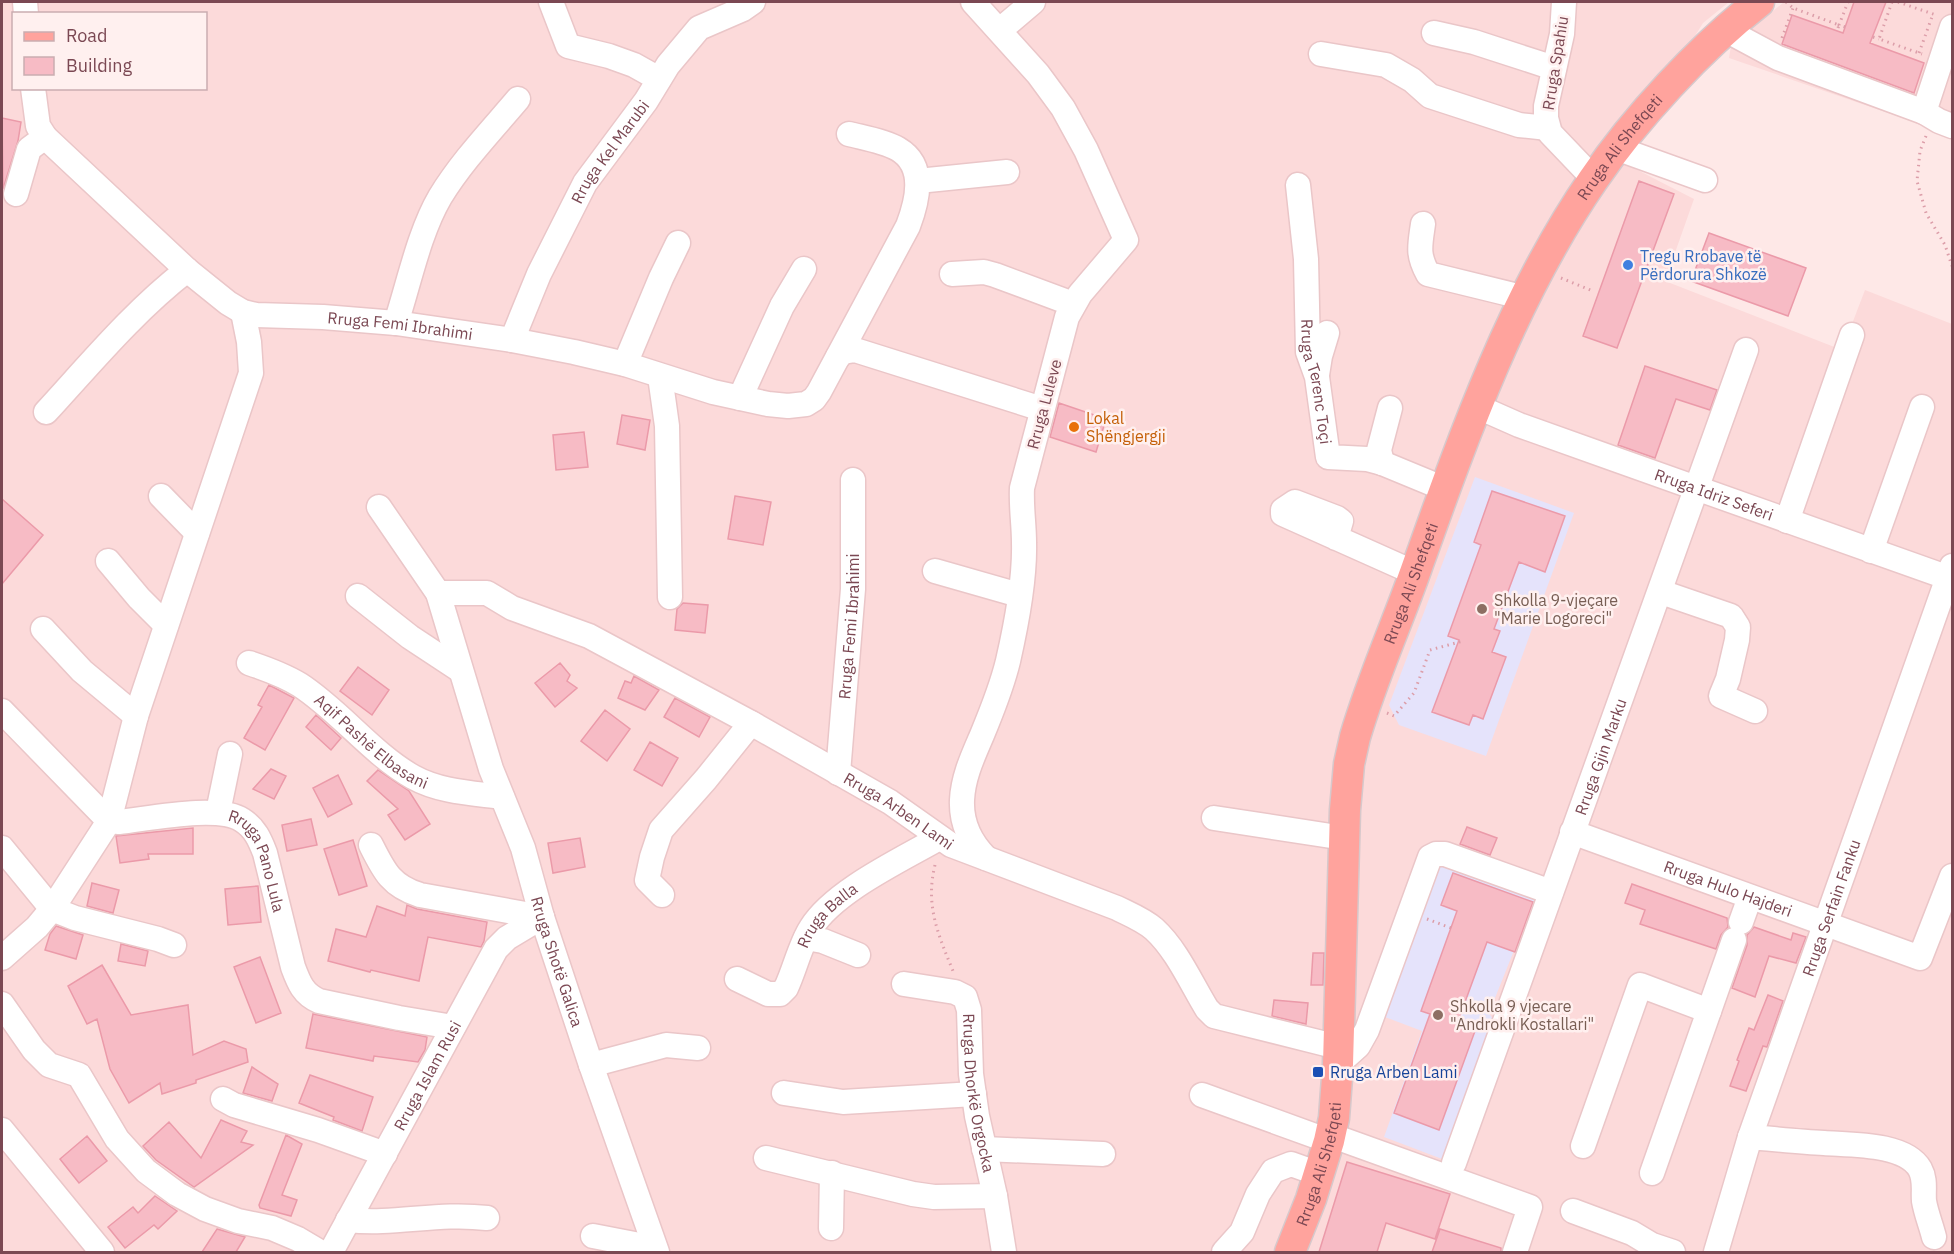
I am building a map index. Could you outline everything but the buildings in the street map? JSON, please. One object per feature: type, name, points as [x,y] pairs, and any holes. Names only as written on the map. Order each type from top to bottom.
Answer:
[{"type":"main road","name":"Rruga Ali Shefqeti","points":[[1290,1252],[1319,1174],[1334,1118],[1344,838],[1349,764],[1355,737],[1476,406],[1540,269],[1593,178],[1616,148],[1739,11]]},
{"type":"street","points":[[551,2],[568,46],[634,65],[659,79]]},
{"type":"street","name":"Rruga Kel Marubi","points":[[512,340],[539,274],[573,205],[591,175],[646,101],[659,79],[699,28],[743,9],[753,2]]},
{"type":"street","name":"Rruga Luleve","points":[[973,2],[1038,74],[1063,108],[1086,150],[1126,240],[1073,304],[1067,317],[1022,488],[1024,542],[1019,596],[1008,662],[969,767],[963,793],[963,817],[968,833],[976,848],[991,860]]},
{"type":"street","points":[[1000,30],[1033,2]]},
{"type":"street","name":"Rruga Spahiu","points":[[1564,2],[1562,34],[1546,106],[1548,128],[1556,140],[1593,178]]},
{"type":"street","points":[[1739,11],[1737,36],[1778,58],[1936,118],[1942,19]]},
{"type":"street","points":[[1434,33],[1474,42],[1554,68]]},
{"type":"street","points":[[1321,54],[1386,65],[1412,80],[1430,96],[1519,125],[1548,128]]},
{"type":"street","name":"Rruga Femi Ibrahimi","points":[[33,90],[38,126],[45,137],[187,270],[228,303],[243,312],[256,315],[323,317],[396,323],[512,340],[625,364],[740,398],[788,406],[806,404],[819,392],[908,226],[915,207],[918,181]]},
{"type":"street","points":[[396,323],[425,231],[440,198],[460,168],[518,99]]},
{"type":"street","points":[[849,134],[898,149],[909,157],[918,181],[1007,172]]},
{"type":"street","points":[[16,194],[29,149],[45,137]]},
{"type":"street","points":[[1616,148],[1706,180]]},
{"type":"street","name":"Rruga Terenc Toçi","points":[[1298,185],[1307,279],[1306,339],[1317,377],[1328,457],[1367,459],[1382,463],[1445,489]]},
{"type":"street","points":[[1423,224],[1420,250],[1421,260],[1428,274],[1526,298]]},
{"type":"street","points":[[625,364],[678,243]]},
{"type":"street","points":[[740,398],[782,306],[804,269]]},
{"type":"street","points":[[46,412],[132,319],[163,288],[187,270]]},
{"type":"street","points":[[952,274],[984,272],[995,274],[1073,304]]},
{"type":"street","points":[[2,958],[37,927],[52,909],[109,821],[136,716],[251,373],[249,342],[243,312]]},
{"type":"street","points":[[1317,377],[1327,333]]},
{"type":"street","points":[[1787,521],[1852,334]]},
{"type":"street","points":[[838,357],[843,352],[855,350],[1042,409]]},
{"type":"street","name":"Rruga Gjin Marku","points":[[1454,1163],[1572,832],[1661,592],[1746,350]]},
{"type":"street","points":[[660,376],[667,426],[670,597]]},
{"type":"street","name":"Rruga Idriz Seferi","points":[[1476,406],[1519,424],[1871,551],[1951,574]]},
{"type":"street","points":[[1871,551],[1923,407]]},
{"type":"street","points":[[1382,463],[1379,450],[1390,408]]},
{"type":"street","name":"Rruga Femi Ibrahimi","points":[[838,772],[854,589],[854,480]]},
{"type":"street","points":[[161,496],[197,533]]},
{"type":"street","name":"Rruga Shotë Galica","points":[[379,507],[438,593],[491,769],[523,848],[542,917],[656,1250]]},
{"type":"street","points":[[1336,538],[1415,573]]},
{"type":"street","points":[[108,561],[138,598],[166,625]]},
{"type":"street","points":[[935,571],[1019,596]]},
{"type":"street","name":"Rruga Serfain Fanku","points":[[1716,1252],[1750,1137],[1951,574]]},
{"type":"street","name":"Rruga Arben Lami","points":[[438,593],[487,592],[512,608],[589,636],[838,772],[890,802],[945,841],[1117,908],[1153,928],[1167,943],[1207,1009],[1214,1016],[1338,1055]]},
{"type":"street","points":[[1661,592],[1731,616],[1738,627],[1737,640],[1728,679],[1721,696],[1755,711]]},
{"type":"street","points":[[358,596],[410,637],[460,670]]},
{"type":"street","points":[[43,629],[82,671],[136,716]]},
{"type":"street","name":"Aqif Pashë Elbasani","points":[[249,663],[299,684],[394,765],[415,778],[440,788],[502,796]]},
{"type":"street","points":[[2,711],[109,821]]},
{"type":"street","points":[[662,895],[647,880],[661,830],[751,723]]},
{"type":"street","points":[[218,812],[230,754]]},
{"type":"street","name":"Rruga Pano Lula","points":[[109,821],[119,822],[218,812],[242,819],[258,836],[265,854],[293,967],[300,985],[308,996],[320,1001],[399,1018],[453,1027]]},
{"type":"street","points":[[1214,818],[1344,838]]},
{"type":"street","name":"Rruga Hulo Hajderi","points":[[1572,832],[1920,958],[1953,876]]},
{"type":"street","name":"Rruga Balla","points":[[737,979],[768,994],[780,994],[786,988],[810,929],[825,909],[847,892],[945,841]]},
{"type":"street","points":[[371,845],[390,879],[404,890],[420,895],[542,917]]},
{"type":"street","points":[[2,848],[52,909],[75,918],[174,945]]},
{"type":"street","points":[[1338,1055],[1358,1046],[1367,1030],[1430,857],[1445,854],[1551,892]]},
{"type":"street","points":[[1652,1173],[1750,897]]},
{"type":"street","name":"Rruga Islam Rusi","points":[[331,1252],[496,949],[507,938],[542,917]]},
{"type":"street","points":[[806,938],[824,941],[858,955]]},
{"type":"street","name":"Rruga Dhorkë Orgocka","points":[[904,984],[955,992],[965,997],[969,1010],[974,1094],[1004,1252]]},
{"type":"street","points":[[1583,1146],[1640,985],[1709,1011]]},
{"type":"street","points":[[2,1004],[34,1050],[48,1065],[79,1076],[117,1139],[146,1171],[177,1194],[205,1209],[238,1221],[272,1228],[320,1252]]},
{"type":"street","points":[[591,1065],[666,1045],[698,1048]]},
{"type":"street","points":[[784,1093],[843,1102],[974,1094]]},
{"type":"street","points":[[1202,1095],[1530,1206],[1515,1252]]},
{"type":"street","points":[[223,1099],[234,1105],[318,1130],[385,1154]]},
{"type":"street","points":[[2,1130],[102,1252]]},
{"type":"street","points":[[1750,1137],[1828,1144],[1858,1144],[1880,1148],[1912,1160],[1920,1168],[1924,1180],[1924,1201],[1934,1237]]},
{"type":"street","points":[[984,1149],[1103,1154]]},
{"type":"street","points":[[766,1158],[913,1194],[934,1197],[995,1196]]},
{"type":"street","points":[[1224,1252],[1242,1232],[1258,1194],[1273,1171],[1291,1164],[1319,1174]]},
{"type":"street","points":[[831,1228],[832,1173]]},
{"type":"street","points":[[1573,1211],[1632,1233],[1652,1245],[1673,1252]]},
{"type":"street","points":[[348,1220],[384,1222],[461,1215],[487,1218]]},
{"type":"street","points":[[593,1236],[656,1250]]},
{"type":"path","points":[[1786,2],[1793,8],[1845,27]]},
{"type":"path","points":[[1837,31],[1848,2]]},
{"type":"path","points":[[1879,39],[1892,2]]},
{"type":"path","points":[[1901,2],[1942,19],[1919,53]]},
{"type":"path","points":[[1781,41],[1793,8]]},
{"type":"path","points":[[1873,37],[1926,55]]},
{"type":"path","points":[[1936,118],[1920,151],[1917,181],[1926,213],[1945,245],[1953,266]]},
{"type":"path","points":[[1540,269],[1593,291]]},
{"type":"path","points":[[1394,716],[1414,693],[1430,650],[1462,641]]},
{"type":"path","points":[[945,841],[935,863],[930,896],[934,920],[965,997]]},
{"type":"shaded area","points":[[2,2],[1729,2],[1703,23],[1618,160],[1694,199],[1665,281],[1842,350],[1865,290],[1952,324],[1952,1252],[2,1252]]},
{"type":"shaded area","points":[[1784,2],[1952,2],[1952,135],[1729,58],[1731,46]]},
{"type":"shaded area","name":"Shkolla 9-vjeçare \"Marie Logoreci\"","points":[[1475,477],[1574,513],[1486,756],[1399,725],[1389,705]]},
{"type":"shaded area","name":"Shkolla 9 vjecare \"Androkli Kostallari\"","points":[[1440,864],[1535,898],[1489,1013],[1499,1029],[1450,1162],[1384,1137],[1422,1031],[1385,1017]]},
{"type":"place","name":"Tregu Rrobave të Përdorura Shkozë","points":[[1628,265]]},
{"type":"place","name":"Lokal Shëngjergji","points":[[1074,427]]},
{"type":"place","name":"Shkolla 9-vjeçare \"Marie Logoreci\"","points":[[1482,609]]},
{"type":"place","name":"Shkolla 9 vjecare \"Androkli Kostallari\"","points":[[1438,1015]]},
{"type":"place","name":"Rruga Arben Lami","points":[[1318,1072]]}]
